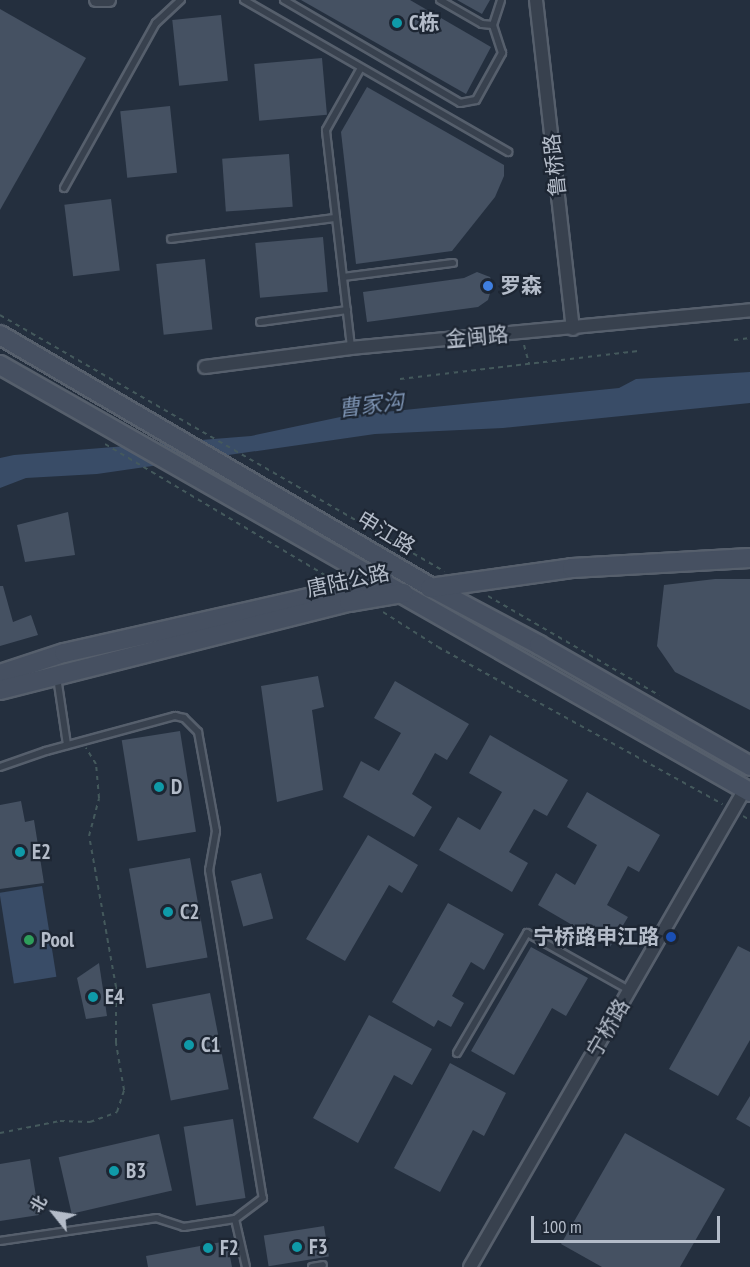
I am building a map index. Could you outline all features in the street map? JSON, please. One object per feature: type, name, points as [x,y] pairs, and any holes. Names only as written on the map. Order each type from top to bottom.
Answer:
[{"type":"main road","name":"申江路","points":[[0,335],[337,530],[432,588],[540,645],[750,766]]},
{"type":"main road","points":[[0,365],[748,791]]},
{"type":"main road","name":"唐陆公路","points":[[0,674],[64,653],[357,596],[432,588],[458,579],[625,554],[750,548]]},
{"type":"main road","name":"唐陆公路","points":[[0,690],[357,596],[379,582],[411,575],[458,579],[572,568],[750,558]]},
{"type":"street","points":[[96,0],[109,0]]},
{"type":"street","name":"鲁桥路","points":[[536,0],[573,329]]},
{"type":"street","name":"金闽路","points":[[205,367],[351,348],[573,329],[750,310]]},
{"type":"street","name":"宁桥路","points":[[470,1267],[733,810],[748,791]]},
{"type":"lane","points":[[64,188],[156,23],[182,0]]},
{"type":"lane","points":[[244,0],[508,152]]},
{"type":"lane","points":[[286,0],[460,103],[476,100],[502,53],[493,25],[501,0]]},
{"type":"lane","points":[[440,0],[482,24],[493,25]]},
{"type":"lane","points":[[351,348],[326,130],[362,68]]},
{"type":"lane","points":[[171,239],[336,218]]},
{"type":"lane","points":[[343,277],[453,263]]},
{"type":"lane","points":[[260,322],[347,310]]},
{"type":"lane","points":[[57,675],[67,745]]},
{"type":"lane","points":[[0,767],[67,745],[175,716],[184,718],[198,732],[216,831],[209,870],[263,1188],[263,1198],[235,1219],[184,1227],[157,1218],[0,1241]]},
{"type":"lane","points":[[457,1053],[527,933],[630,990]]},
{"type":"lane","points":[[235,1219],[246,1267]]},
{"type":"lane","points":[[312,1267],[323,1265]]},
{"type":"path","points":[[0,315],[660,695]]},
{"type":"path","points":[[522,333],[529,364]]},
{"type":"path","points":[[734,340],[750,338]]},
{"type":"path","points":[[400,379],[640,351]]},
{"type":"path","points":[[100,441],[438,646],[750,820]]},
{"type":"path","points":[[0,1132],[60,1121],[90,1122],[117,1112],[124,1090],[116,1043],[116,987],[89,836],[99,798],[96,764],[82,741]]},
{"type":"water","name":"曹家沟","points":[[750,372],[750,403],[503,428],[375,434],[97,474],[26,478],[0,488],[0,458],[14,455],[251,436],[345,416],[619,388],[636,379]]},
{"type":"water","name":"Pool","points":[[42,886],[56,977],[14,984],[0,893]]},
{"type":"building","name":"C栋","points":[[301,0],[410,0],[491,47],[466,94]]},
{"type":"building","points":[[457,0],[490,0],[482,14]]},
{"type":"building","points":[[0,9],[86,58],[0,210]]},
{"type":"building","points":[[221,15],[228,81],[179,86],[172,20]]},
{"type":"building","points":[[322,58],[327,115],[259,121],[254,64]]},
{"type":"building","points":[[367,87],[504,165],[504,176],[495,197],[452,251],[356,264],[341,132]]},
{"type":"building","points":[[170,106],[177,173],[127,178],[120,111]]},
{"type":"building","points":[[289,154],[293,207],[226,212],[222,159]]},
{"type":"building","points":[[111,199],[120,270],[73,276],[64,205]]},
{"type":"building","points":[[323,237],[328,292],[260,298],[255,243]]},
{"type":"building","points":[[205,259],[212,330],[164,335],[156,264]]},
{"type":"building","points":[[477,272],[490,277],[493,283],[488,300],[478,307],[367,322],[363,292],[464,278]]},
{"type":"building","points":[[68,512],[75,555],[25,562],[17,525]]},
{"type":"building","points":[[715,579],[750,579],[750,710],[675,672],[657,646],[664,585]]},
{"type":"building","points":[[0,586],[3,586],[13,622],[31,615],[38,635],[0,646]]},
{"type":"building","points":[[318,676],[324,707],[312,710],[323,790],[277,802],[261,686]]},
{"type":"building","points":[[395,681],[469,724],[447,760],[435,753],[412,794],[432,807],[414,837],[343,797],[361,761],[379,771],[401,733],[374,718]]},
{"type":"building","name":"D","points":[[180,731],[196,832],[138,841],[122,740]]},
{"type":"building","points":[[490,735],[568,780],[547,816],[534,809],[509,852],[528,863],[512,892],[439,850],[458,817],[480,830],[502,792],[469,773]]},
{"type":"building","points":[[587,792],[660,835],[639,872],[628,866],[607,905],[628,917],[610,947],[538,905],[556,873],[575,885],[597,845],[567,827]]},
{"type":"building","name":"E2","points":[[21,801],[25,822],[34,820],[44,883],[0,889],[0,805]]},
{"type":"building","points":[[368,835],[418,865],[402,893],[389,885],[345,961],[306,939]]},
{"type":"building","name":"C2","points":[[190,858],[208,957],[146,968],[129,869]]},
{"type":"building","points":[[261,873],[273,918],[243,926],[231,881]]},
{"type":"building","points":[[448,903],[504,934],[484,970],[471,962],[452,996],[464,1003],[451,1027],[438,1020],[434,1027],[392,1002]]},
{"type":"building","points":[[738,946],[750,952],[750,1040],[718,1096],[669,1069]]},
{"type":"building","points":[[531,947],[588,978],[566,1016],[552,1008],[514,1075],[471,1051]]},
{"type":"building","name":"E4","points":[[99,963],[107,1016],[86,1019],[77,978]]},
{"type":"building","name":"C1","points":[[210,993],[229,1089],[171,1100],[152,1004]]},
{"type":"building","points":[[369,1015],[432,1049],[412,1085],[394,1075],[358,1143],[313,1118]]},
{"type":"building","points":[[450,1063],[506,1093],[484,1136],[473,1130],[440,1192],[394,1168]]},
{"type":"building","points":[[750,1096],[750,1127],[736,1119]]},
{"type":"building","points":[[233,1119],[246,1198],[196,1206],[184,1127]]},
{"type":"building","points":[[625,1133],[725,1189],[680,1267],[602,1267],[561,1244]]},
{"type":"building","name":"B3","points":[[159,1134],[172,1191],[72,1214],[59,1157]]},
{"type":"building","points":[[30,1159],[39,1215],[0,1221],[0,1164]]},
{"type":"building","name":"F3","points":[[324,1226],[329,1257],[269,1266],[264,1236]]},
{"type":"building","name":"F2","points":[[227,1241],[232,1267],[148,1267],[146,1256]]},
{"type":"place","name":"C栋","points":[[397,23]]},
{"type":"place","name":"罗森","points":[[488,286]]},
{"type":"place","name":"D","points":[[159,787]]},
{"type":"place","name":"E2","points":[[20,852]]},
{"type":"place","name":"C2","points":[[168,912]]},
{"type":"place","name":"宁桥路申江路","points":[[671,937]]},
{"type":"place","name":"Pool","points":[[29,940]]},
{"type":"place","name":"E4","points":[[93,997]]},
{"type":"place","name":"C1","points":[[189,1045]]},
{"type":"place","name":"B3","points":[[114,1171]]},
{"type":"place","name":"F3","points":[[297,1247]]},
{"type":"place","name":"F2","points":[[208,1248]]}]
